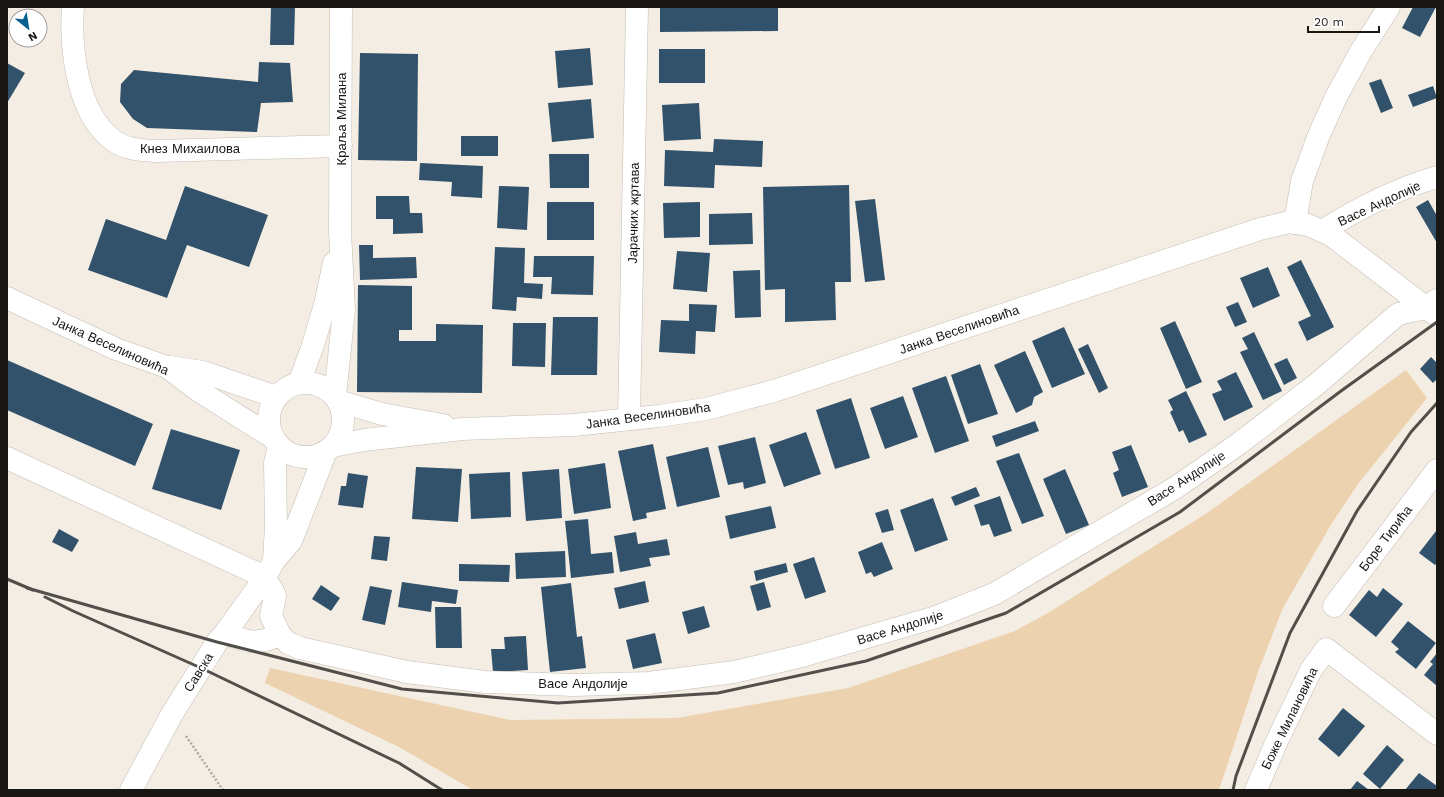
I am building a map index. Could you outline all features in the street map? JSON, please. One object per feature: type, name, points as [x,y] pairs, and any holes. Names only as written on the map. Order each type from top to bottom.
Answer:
[{"type":"street","name":"Кнез Михаилова","points":[[73,7],[73,43],[83,99],[96,122],[114,141],[139,150],[157,151],[341,146]]},
{"type":"street","name":"Краља Милана","points":[[336,398],[344,310],[340,231],[341,7]]},
{"type":"street","name":"Јарачких жртава","points":[[629,419],[637,7]]},
{"type":"street","points":[[1295,223],[1302,181],[1319,135],[1336,97],[1361,51],[1389,7]]},
{"type":"street","name":"Васе Андолије","points":[[1322,231],[1344,217],[1390,194],[1437,177]]},
{"type":"street","name":"Јанка Веселиновића","points":[[330,449],[364,440],[462,429],[574,425],[706,409],[774,391],[1260,229],[1290,222],[1308,225],[1331,236],[1433,308]]},
{"type":"street","name":"Краља Милана","points":[[299,383],[312,348],[325,305],[340,231]]},
{"type":"street","name":"Јанка Веселиновића","points":[[7,298],[116,348],[167,367],[199,391],[276,442]]},
{"type":"street","name":"Васе Андолије","points":[[268,572],[275,596],[271,616],[280,635],[288,643],[300,648],[407,672],[485,682],[573,685],[648,683],[734,672],[868,637],[936,617],[994,594],[1175,488],[1237,445],[1317,384],[1398,314],[1433,308]]},
{"type":"street","points":[[167,367],[203,372],[276,397]]},
{"type":"street","points":[[299,383],[314,383],[326,388],[336,398],[343,416],[343,426],[339,437],[330,449],[315,456],[302,457],[290,454],[276,442],[269,426],[268,416],[276,397],[290,385],[299,383]]},
{"type":"street","name":"Јанка Веселиновића","points":[[336,398],[382,414],[462,429]]},
{"type":"street","points":[[7,458],[268,572],[276,525],[276,442]]},
{"type":"street","name":"Савска","points":[[131,790],[172,714],[217,642],[226,632],[291,541],[330,449]]},
{"type":"street","name":"Боре Тирића","points":[[1334,606],[1437,470]]},
{"type":"street","points":[[226,632],[236,639],[253,642],[268,641],[280,635]]},
{"type":"street","name":"Боже Милановића","points":[[1256,790],[1262,774],[1311,670],[1326,649],[1437,734]]},
{"type":"path","points":[[172,714],[223,790]]},
{"type":"shaded area","points":[[1406,370],[1427,398],[1358,484],[1332,523],[1283,608],[1259,669],[1219,790],[473,790],[399,747],[265,683],[270,668],[510,720],[677,718],[848,688],[1015,631],[1048,613],[1207,513]]},
{"type":"building","points":[[271,7],[295,7],[294,45],[270,45]]},
{"type":"building","points":[[660,7],[778,7],[778,31],[660,32]]},
{"type":"building","points":[[1413,7],[1436,7],[1420,37],[1402,28]]},
{"type":"building","points":[[590,48],[593,85],[558,88],[555,51]]},
{"type":"building","points":[[659,49],[705,49],[705,83],[659,83]]},
{"type":"building","points":[[360,53],[418,54],[417,161],[358,160]]},
{"type":"building","points":[[259,62],[290,63],[293,102],[261,103],[257,132],[147,128],[133,119],[120,102],[121,84],[134,70],[258,82]]},
{"type":"building","points":[[7,63],[25,73],[7,103]]},
{"type":"building","points":[[1381,79],[1393,108],[1381,113],[1369,83]]},
{"type":"building","points":[[1433,86],[1437,98],[1413,107],[1408,95]]},
{"type":"building","points":[[591,99],[594,138],[552,142],[548,103]]},
{"type":"building","points":[[699,103],[701,139],[664,141],[662,105]]},
{"type":"building","points":[[461,136],[498,136],[498,156],[461,156]]},
{"type":"building","points":[[714,139],[763,141],[762,167],[715,165],[714,188],[664,186],[665,150],[713,152]]},
{"type":"building","points":[[549,154],[589,154],[589,188],[550,188]]},
{"type":"building","points":[[420,163],[483,166],[482,198],[451,196],[452,182],[419,180]]},
{"type":"building","points":[[849,185],[851,282],[835,282],[836,320],[785,322],[785,289],[765,290],[763,187]]},
{"type":"building","points":[[185,186],[268,215],[249,267],[187,245],[167,298],[88,270],[106,219],[166,240]]},
{"type":"building","points":[[499,186],[529,187],[527,230],[497,228]]},
{"type":"building","points":[[376,196],[409,196],[410,213],[422,213],[423,233],[393,234],[393,219],[376,219]]},
{"type":"building","points":[[875,199],[885,280],[865,282],[855,201]]},
{"type":"building","points":[[1428,200],[1437,216],[1437,243],[1416,207]]},
{"type":"building","points":[[547,202],[594,202],[594,240],[547,240]]},
{"type":"building","points":[[700,202],[700,237],[664,238],[663,203]]},
{"type":"building","points":[[752,213],[753,244],[709,245],[709,214]]},
{"type":"building","points":[[359,245],[373,245],[373,258],[416,257],[417,278],[360,280]]},
{"type":"building","points":[[495,247],[525,248],[524,283],[543,284],[542,299],[517,297],[516,311],[492,309]]},
{"type":"building","points":[[677,251],[710,253],[707,292],[673,289]]},
{"type":"building","points":[[534,256],[594,256],[593,295],[551,294],[552,277],[533,277]]},
{"type":"building","points":[[1301,260],[1334,327],[1307,341],[1298,322],[1311,316],[1287,267]]},
{"type":"building","points":[[1268,267],[1280,296],[1253,308],[1240,278]]},
{"type":"building","points":[[760,270],[761,317],[735,318],[733,271]]},
{"type":"building","points":[[358,285],[412,286],[412,330],[399,330],[399,341],[436,341],[436,324],[483,325],[482,393],[357,392]]},
{"type":"building","points":[[1238,302],[1247,322],[1235,327],[1226,307]]},
{"type":"building","points":[[689,304],[717,305],[715,332],[696,331],[695,354],[659,352],[661,320],[689,321]]},
{"type":"building","points":[[553,317],[598,317],[597,375],[551,375]]},
{"type":"building","points":[[1175,321],[1202,382],[1186,389],[1160,328]]},
{"type":"building","points":[[513,323],[546,323],[545,367],[512,366]]},
{"type":"building","points":[[1064,327],[1085,374],[1052,388],[1032,341]]},
{"type":"building","points":[[1254,332],[1282,391],[1263,400],[1240,352],[1248,349],[1242,338]]},
{"type":"building","points":[[1088,344],[1108,388],[1099,393],[1078,349]]},
{"type":"building","points":[[1025,351],[1043,392],[1034,397],[1032,405],[1016,413],[994,365]]},
{"type":"building","points":[[1431,357],[1437,363],[1437,379],[1433,383],[1420,369]]},
{"type":"building","points":[[1287,358],[1297,378],[1284,385],[1274,364]]},
{"type":"building","points":[[7,360],[153,424],[135,466],[7,410]]},
{"type":"building","points":[[980,364],[998,414],[968,424],[951,375]]},
{"type":"building","points":[[1236,372],[1253,407],[1224,421],[1212,394],[1222,390],[1217,381]]},
{"type":"building","points":[[946,376],[969,441],[935,453],[912,388]]},
{"type":"building","points":[[1186,391],[1207,435],[1189,443],[1183,430],[1179,432],[1170,412],[1173,410],[1168,400]]},
{"type":"building","points":[[903,396],[918,437],[885,449],[870,408]]},
{"type":"building","points":[[851,398],[870,458],[835,469],[816,410]]},
{"type":"building","points":[[1035,421],[1039,431],[996,447],[992,436]]},
{"type":"building","points":[[171,429],[240,450],[221,510],[152,489]]},
{"type":"building","points":[[806,432],[821,474],[784,487],[769,445]]},
{"type":"building","points":[[755,437],[766,483],[744,489],[743,482],[728,485],[718,446]]},
{"type":"building","points":[[653,444],[666,509],[646,513],[647,518],[633,521],[618,451]]},
{"type":"building","points":[[1131,445],[1148,487],[1122,497],[1113,473],[1119,470],[1112,452]]},
{"type":"building","points":[[708,447],[720,497],[677,507],[666,457]]},
{"type":"building","points":[[1019,453],[1044,516],[1022,524],[996,461]]},
{"type":"building","points":[[605,463],[611,508],[574,514],[568,469]]},
{"type":"building","points":[[416,467],[462,469],[458,522],[412,519]]},
{"type":"building","points":[[559,469],[562,518],[526,521],[522,472]]},
{"type":"building","points":[[1065,469],[1089,525],[1066,534],[1043,479]]},
{"type":"building","points":[[510,472],[511,517],[471,519],[469,474]]},
{"type":"building","points":[[348,473],[368,476],[363,508],[338,505],[341,486],[346,486]]},
{"type":"building","points":[[976,487],[980,496],[955,506],[951,497]]},
{"type":"building","points":[[1000,496],[1012,531],[994,537],[989,524],[981,526],[974,505]]},
{"type":"building","points":[[933,498],[948,540],[915,552],[900,510]]},
{"type":"building","points":[[771,506],[776,528],[730,539],[725,516]]},
{"type":"building","points":[[888,509],[894,530],[882,533],[875,513]]},
{"type":"building","points":[[588,519],[591,554],[612,552],[614,573],[571,578],[565,521]]},
{"type":"building","points":[[59,529],[79,540],[72,552],[52,542]]},
{"type":"building","points":[[1436,531],[1437,563],[1435,565],[1419,553]]},
{"type":"building","points":[[636,532],[638,544],[667,539],[670,555],[649,558],[651,566],[620,572],[614,536]]},
{"type":"building","points":[[374,536],[390,537],[387,561],[371,559]]},
{"type":"building","points":[[882,542],[893,569],[874,577],[871,572],[866,574],[858,552]]},
{"type":"building","points":[[565,551],[566,577],[516,579],[515,553]]},
{"type":"building","points":[[814,557],[826,592],[805,599],[793,564]]},
{"type":"building","points":[[786,563],[788,572],[756,581],[754,571]]},
{"type":"building","points":[[459,564],[510,565],[509,582],[459,581]]},
{"type":"building","points":[[645,581],[649,602],[619,609],[614,588]]},
{"type":"building","points":[[402,582],[458,590],[456,604],[432,601],[431,612],[398,607]]},
{"type":"building","points":[[764,582],[771,607],[757,611],[750,586]]},
{"type":"building","points":[[571,583],[577,637],[582,636],[586,668],[550,672],[541,587]]},
{"type":"building","points":[[321,585],[340,598],[331,611],[312,599]]},
{"type":"building","points":[[370,586],[392,590],[385,625],[362,620]]},
{"type":"building","points":[[1383,588],[1403,604],[1376,637],[1349,615],[1369,590],[1377,597]]},
{"type":"building","points":[[704,606],[710,627],[688,634],[682,612]]},
{"type":"building","points":[[435,607],[461,607],[462,648],[436,648]]},
{"type":"building","points":[[1408,621],[1436,643],[1416,669],[1395,652],[1399,649],[1391,642]]},
{"type":"building","points":[[655,633],[662,663],[633,669],[626,640]]},
{"type":"building","points":[[526,636],[528,670],[493,672],[491,649],[505,649],[504,637]]},
{"type":"building","points":[[1437,653],[1437,686],[1424,675],[1433,664],[1430,662]]},
{"type":"building","points":[[1343,708],[1365,726],[1339,757],[1318,739]]},
{"type":"building","points":[[1387,745],[1404,760],[1380,789],[1363,774]]},
{"type":"building","points":[[1419,773],[1437,786],[1437,790],[1405,790]]},
{"type":"building","points":[[1357,781],[1369,790],[1350,790]]},
{"type":"railway","points":[[27,588],[217,642],[402,689],[558,703],[718,693],[866,661],[1006,613],[1180,512],[1341,391],[1437,322]]},
{"type":"railway","points":[[1233,790],[1236,776],[1290,633],[1357,511],[1411,432],[1437,403]]},
{"type":"railway","points":[[7,579],[33,590]]},
{"type":"railway","points":[[45,597],[201,668],[399,763],[442,790]]}]
